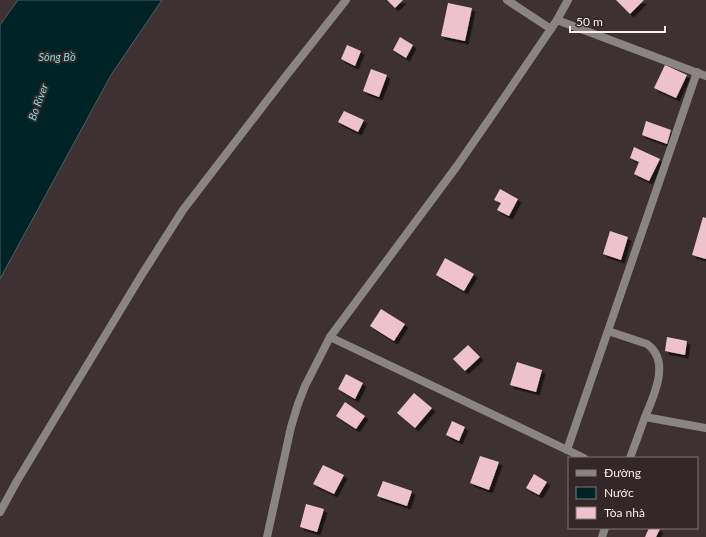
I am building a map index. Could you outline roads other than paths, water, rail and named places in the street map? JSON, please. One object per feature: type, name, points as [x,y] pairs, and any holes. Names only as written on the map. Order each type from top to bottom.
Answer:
[{"type":"street","points":[[0,512],[136,282],[183,210],[346,0]]},
{"type":"street","points":[[507,0],[550,29]]},
{"type":"street","points":[[266,537],[296,410],[306,386],[330,338],[461,160],[557,20],[568,0]]},
{"type":"street","points":[[557,20],[706,76]]},
{"type":"street","points":[[567,450],[697,72]]},
{"type":"street","points":[[608,331],[652,347],[658,356],[660,365],[658,382],[630,457]]},
{"type":"street","points":[[330,338],[582,457]]},
{"type":"street","points":[[645,417],[706,428]]},
{"type":"water","name":"Sông Bồ","points":[[18,0],[162,0],[111,75],[0,279],[0,25]]},
{"type":"water label","name":"Bo River","points":[[38,102]]}]
